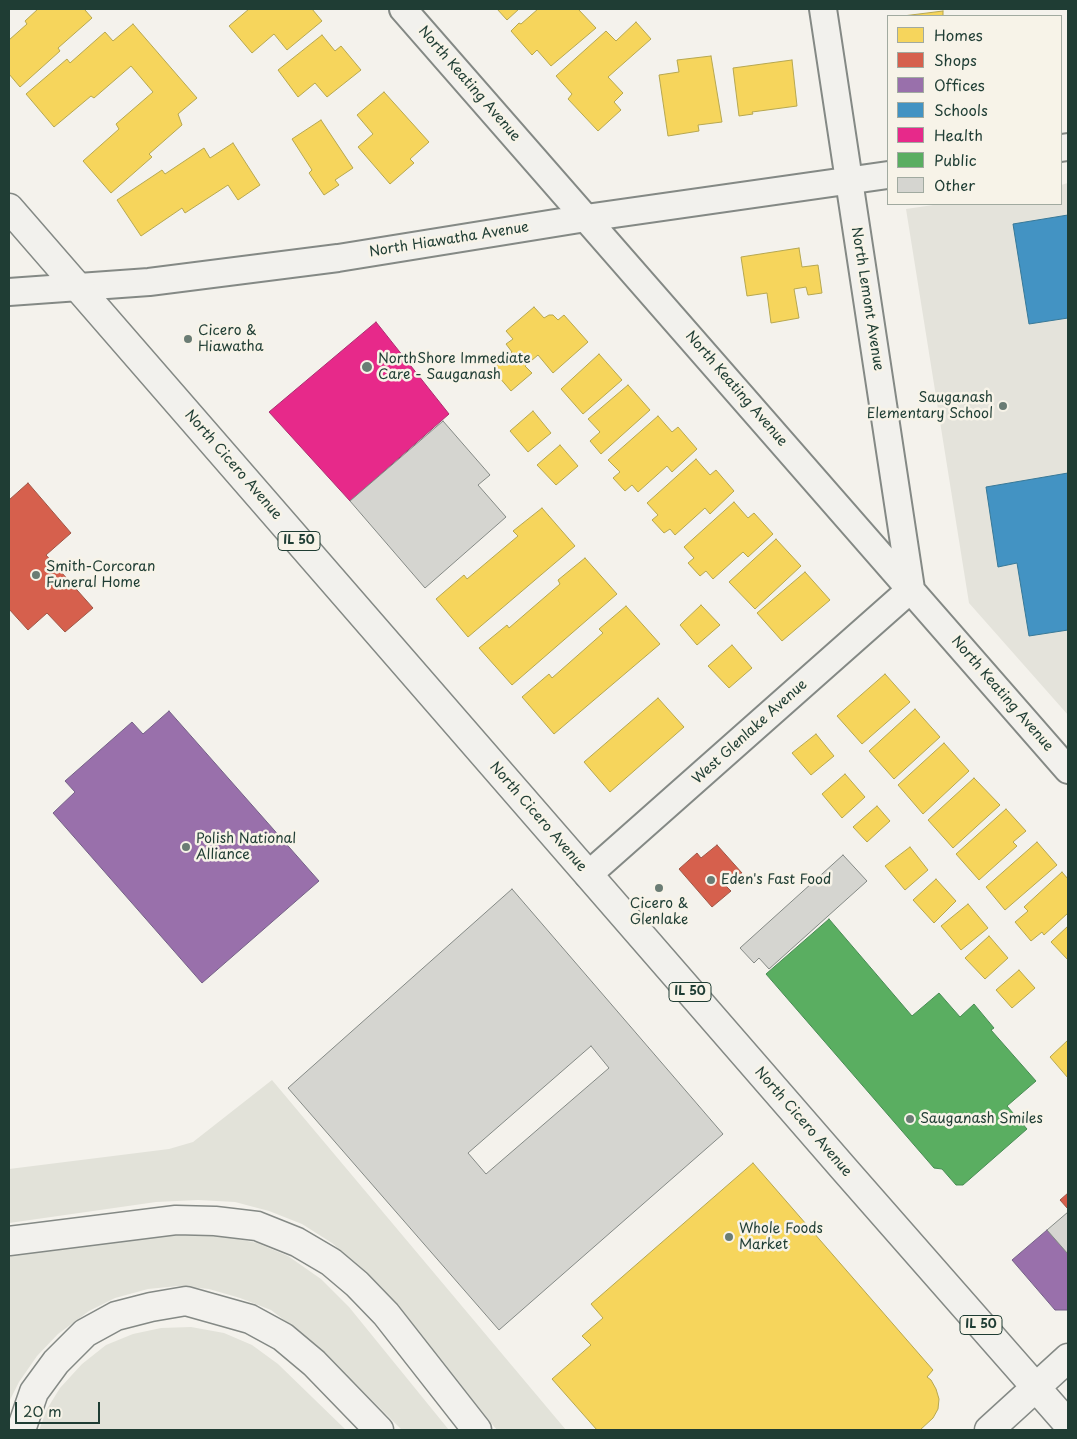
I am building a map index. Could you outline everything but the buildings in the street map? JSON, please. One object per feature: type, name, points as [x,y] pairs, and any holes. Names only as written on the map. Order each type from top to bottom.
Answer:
[{"type":"main road","name":"North Cicero Avenue","points":[[9,208],[1068,1424]]},
{"type":"main road","points":[[9,1241],[176,1220],[215,1221],[257,1226],[296,1242],[331,1262],[357,1284],[386,1314],[477,1430]]},
{"type":"main road","points":[[21,1430],[34,1392],[56,1362],[85,1333],[116,1316],[186,1301],[250,1319],[283,1337],[314,1364],[379,1430]]},
{"type":"main road","points":[[989,1430],[1068,1358]]},
{"type":"street","name":"North Keating Avenue","points":[[403,9],[1068,770]]},
{"type":"street","name":"North Lemont Avenue","points":[[823,9],[911,589]]},
{"type":"street","name":"North Hiawatha Avenue","points":[[9,292],[149,282],[329,259],[586,218],[887,175]]},
{"type":"street","name":"West Glenlake Avenue","points":[[588,875],[911,589]]},
{"type":"shaded area","name":"Sauganash Elementary School","points":[[1068,183],[1068,715],[969,603],[906,209],[933,205],[1062,205],[1062,185]]},
{"type":"shaded area","points":[[272,1080],[566,1430],[497,1430],[361,1268],[332,1243],[302,1224],[269,1211],[235,1202],[198,1200],[156,1202],[9,1223],[9,1169],[169,1149],[193,1142]]},
{"type":"shaded area","points":[[174,1235],[219,1235],[257,1243],[288,1256],[321,1279],[349,1307],[449,1430],[402,1430],[314,1343],[271,1310],[209,1289],[178,1286],[148,1289],[115,1298],[89,1311],[58,1334],[37,1356],[19,1382],[9,1402],[9,1256]]},
{"type":"shaded area","points":[[191,1327],[224,1333],[252,1345],[278,1364],[346,1430],[39,1430],[47,1409],[60,1388],[82,1364],[106,1345],[133,1334],[161,1328]]},
{"type":"place","name":"Cicero & Hiawatha","points":[[188,339]]},
{"type":"place","name":"NorthShore Immediate Care - Sauganash","points":[[367,367]]},
{"type":"place","name":"Sauganash Elementary School","points":[[1003,406]]},
{"type":"place","name":"Smith-Corcoran Funeral Home","points":[[36,575]]},
{"type":"place","name":"Polish National Alliance","points":[[186,847]]},
{"type":"place","name":"Eden's Fast Food","points":[[711,880]]},
{"type":"place","name":"Cicero & Glenlake","points":[[659,888]]},
{"type":"place","name":"Sauganash Smiles","points":[[910,1119]]},
{"type":"place","name":"Whole Foods Market","points":[[729,1237]]}]
